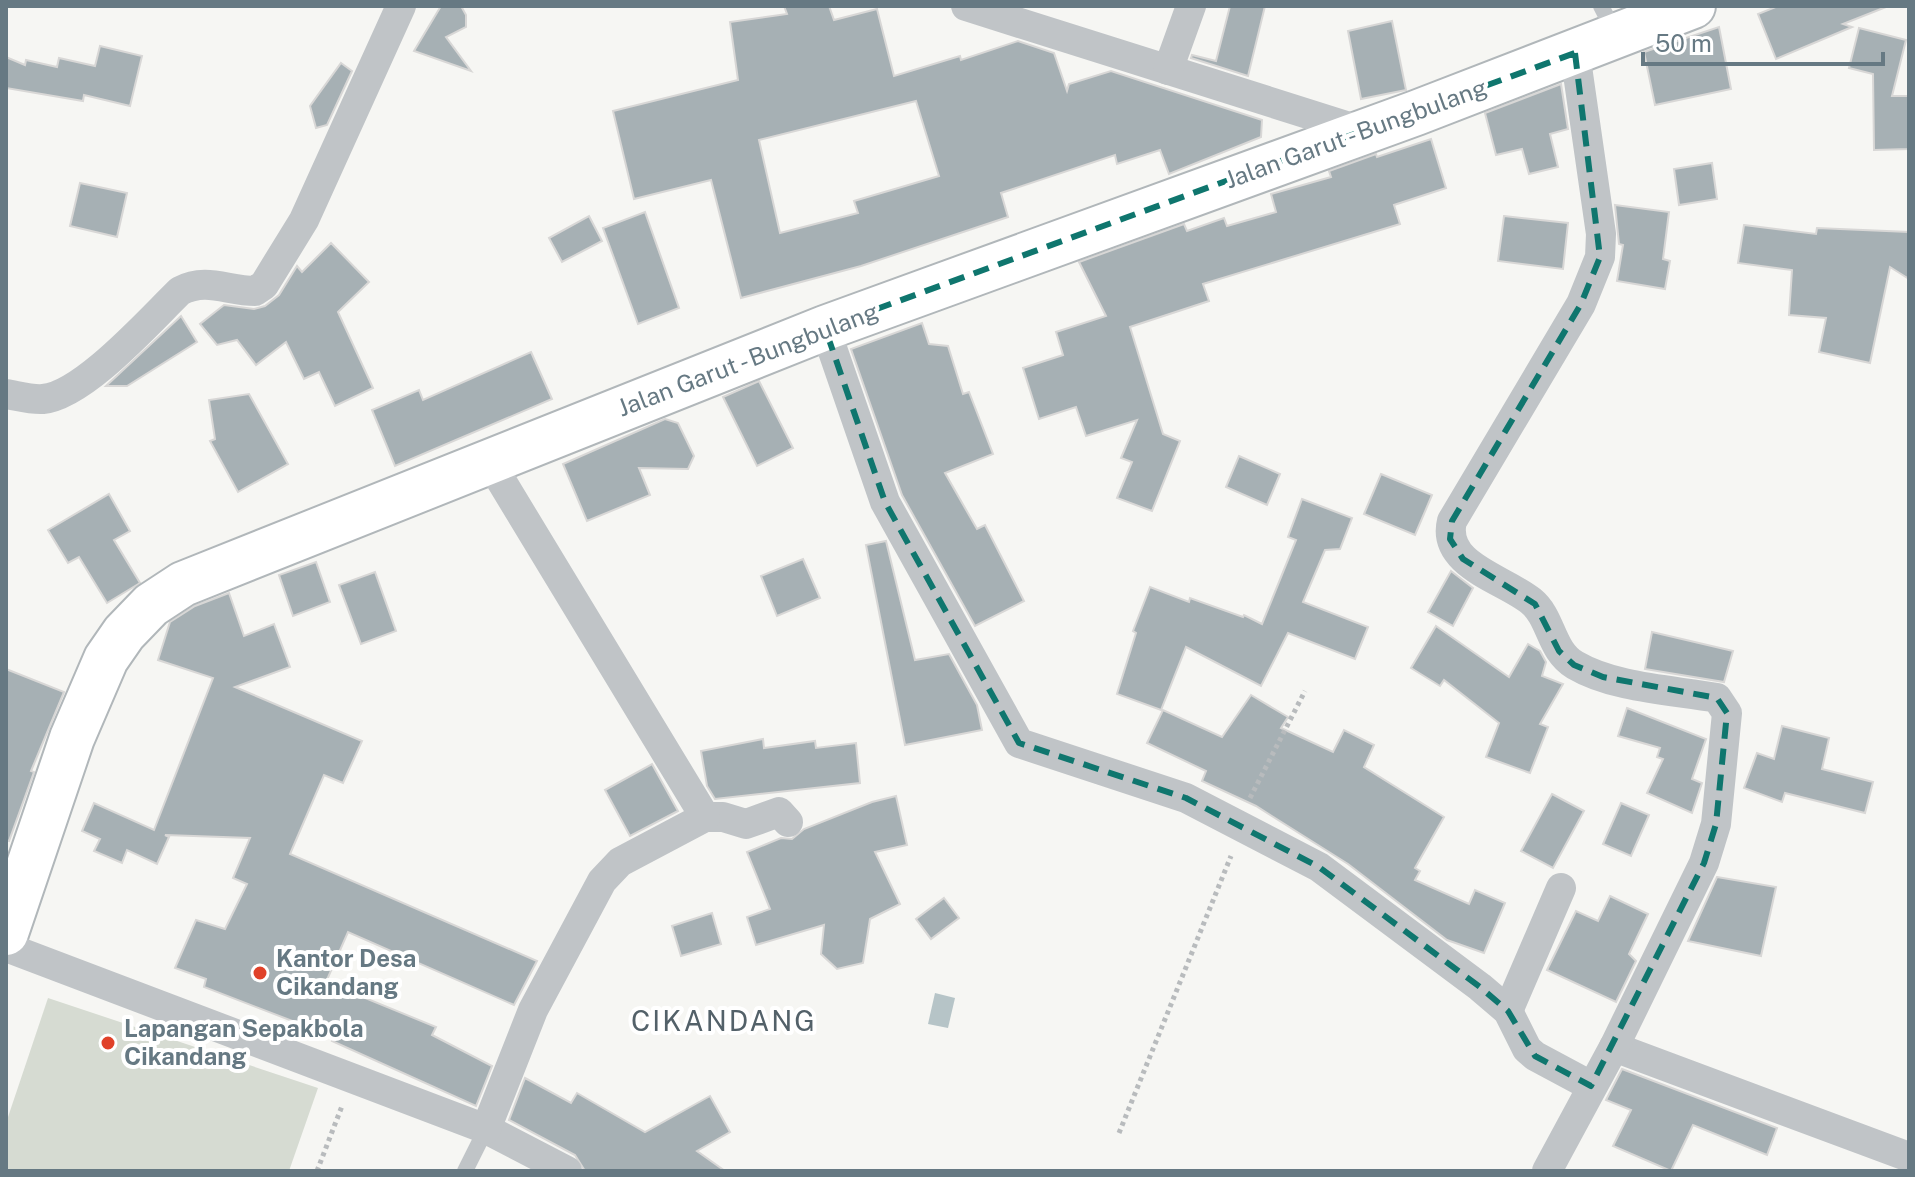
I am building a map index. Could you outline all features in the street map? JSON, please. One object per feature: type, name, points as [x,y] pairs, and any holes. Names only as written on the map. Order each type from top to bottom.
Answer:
[{"type":"main road","name":"Jalan Garut - Bungbulang","points":[[6,933],[90,693],[112,650],[151,605],[206,574],[491,464],[825,328],[1575,53],[1609,21],[1693,6]]},
{"type":"street","points":[[6,394],[43,399],[59,395],[110,359],[180,291],[190,286],[203,283],[255,291],[264,285],[304,220],[401,6]]},
{"type":"street","points":[[966,6],[1362,131]]},
{"type":"street","points":[[1168,70],[1191,6]]},
{"type":"street","points":[[1547,1171],[1614,1047],[1711,842],[1716,824],[1725,707],[1717,698],[1603,677],[1574,665],[1559,651],[1535,604],[1463,559],[1454,550],[1449,531],[1581,304],[1600,257],[1601,234],[1575,53]]},
{"type":"street","points":[[825,328],[885,502],[1013,736],[1027,748],[1157,787],[1243,826],[1319,867],[1508,1011],[1527,1049],[1535,1056],[1591,1086]]},
{"type":"street","points":[[491,464],[705,817]]},
{"type":"street","points":[[486,1129],[533,1010],[602,881],[620,862],[705,817],[723,817],[746,824],[779,812],[788,822]]},
{"type":"street","points":[[1508,1011],[1561,888]]},
{"type":"street","points":[[6,947],[486,1129],[567,1171]]},
{"type":"street","points":[[1614,1047],[1909,1157]]},
{"type":"lane","points":[[465,1171],[486,1129]]},
{"type":"path","points":[[1119,1133],[1243,826],[1245,807],[1305,691]]},
{"type":"path","points":[[317,1171],[353,1079]]},
{"type":"highlighted area","points":[[1575,53],[1600,257],[1581,304],[1452,521],[1450,539],[1463,559],[1535,604],[1559,651],[1574,665],[1603,677],[1717,698],[1727,713],[1716,824],[1704,863],[1591,1086],[1535,1056],[1508,1011],[1319,867],[1186,798],[1019,743],[885,502],[825,328]]},
{"type":"shaded area","points":[[935,993],[955,998],[948,1028],[928,1024]]},
{"type":"shaded area","name":"Lapangan Sepakbola Cikandang","points":[[48,998],[318,1088],[289,1171],[6,1171],[6,1123]]},
{"type":"building","points":[[441,6],[461,6],[466,15],[466,27],[446,37],[471,71],[414,51]]},
{"type":"building","points":[[784,6],[829,6],[834,20],[877,9],[894,76],[960,56],[961,60],[1018,41],[1054,53],[1067,91],[1069,84],[1111,71],[1262,120],[1261,137],[1169,174],[1160,150],[1117,164],[1115,155],[1001,193],[1008,217],[861,266],[741,298],[711,180],[634,199],[613,111],[738,80],[730,22],[787,14]],"holes":[[[916,101],[939,176],[854,201],[858,213],[780,233],[759,140]]]},
{"type":"building","points":[[1230,6],[1265,6],[1248,76],[1191,58],[1192,55],[1216,61]]},
{"type":"building","points":[[1778,6],[1886,7],[1843,24],[1852,27],[1776,59],[1758,14]]},
{"type":"building","points":[[1392,21],[1406,90],[1361,99],[1348,31]]},
{"type":"building","points":[[1719,27],[1731,89],[1655,105],[1644,52]]},
{"type":"building","points":[[1859,28],[1906,40],[1892,96],[1909,96],[1909,149],[1874,150],[1873,74],[1849,68]]},
{"type":"building","points":[[100,46],[142,56],[130,106],[84,95],[83,101],[6,88],[6,57],[25,65],[26,60],[57,67],[59,58],[95,66]]},
{"type":"building","points":[[341,63],[352,71],[327,125],[316,128],[310,106]]},
{"type":"building","points":[[1561,84],[1568,129],[1550,134],[1558,167],[1529,174],[1522,149],[1496,155],[1485,113]]},
{"type":"building","points":[[1431,139],[1446,188],[1394,205],[1400,224],[1203,284],[1209,301],[1130,327],[1163,434],[1180,441],[1152,511],[1117,498],[1132,462],[1121,458],[1137,420],[1086,436],[1076,407],[1039,419],[1023,368],[1063,355],[1056,332],[1106,316],[1079,262],[1184,224],[1187,231],[1224,218],[1227,226],[1276,212],[1271,194],[1331,177],[1329,171],[1376,154],[1377,157]]},
{"type":"building","points":[[1712,163],[1717,199],[1679,205],[1674,169]]},
{"type":"building","points":[[80,183],[127,193],[117,237],[70,226]]},
{"type":"building","points":[[1615,205],[1669,212],[1663,259],[1670,261],[1665,289],[1617,281],[1623,245],[1619,244]]},
{"type":"building","points":[[645,212],[679,308],[638,324],[603,228]]},
{"type":"building","points":[[589,216],[602,241],[562,262],[549,238]]},
{"type":"building","points":[[1504,216],[1568,223],[1563,269],[1498,261]]},
{"type":"building","points":[[1744,225],[1816,234],[1817,228],[1909,232],[1909,279],[1890,267],[1870,363],[1819,352],[1826,318],[1789,315],[1792,270],[1738,263]]},
{"type":"building","points":[[331,243],[369,282],[338,312],[373,388],[335,406],[319,372],[304,379],[286,342],[256,365],[237,340],[217,345],[200,324],[224,305],[254,309],[265,306],[279,295],[297,266],[302,272]]},
{"type":"building","points":[[181,316],[197,342],[127,386],[106,386]]},
{"type":"building","points":[[922,323],[929,344],[948,346],[963,394],[969,392],[993,454],[945,473],[977,529],[985,525],[1024,601],[975,626],[902,495],[851,349]]},
{"type":"building","points":[[531,352],[552,399],[395,466],[372,410],[419,390],[423,400]]},
{"type":"building","points":[[759,381],[793,448],[757,466],[723,397]]},
{"type":"building","points":[[249,394],[288,464],[238,492],[210,441],[215,439],[209,400]]},
{"type":"building","points":[[665,419],[678,423],[694,456],[688,469],[639,468],[650,495],[587,521],[563,464]]},
{"type":"building","points":[[1239,456],[1280,474],[1267,505],[1226,487]]},
{"type":"building","points":[[1381,474],[1432,495],[1415,535],[1364,514]]},
{"type":"building","points":[[109,494],[130,531],[114,540],[140,583],[107,603],[79,557],[68,563],[48,530]]},
{"type":"building","points":[[1302,499],[1352,518],[1340,549],[1325,550],[1303,602],[1368,627],[1355,659],[1288,633],[1261,686],[1186,647],[1161,710],[1117,694],[1136,633],[1133,631],[1150,587],[1189,602],[1190,598],[1244,615],[1262,624],[1296,540],[1288,537]]},
{"type":"building","points":[[886,541],[915,660],[949,654],[977,705],[982,730],[905,745],[866,545]]},
{"type":"building","points":[[803,559],[820,598],[777,616],[761,576]]},
{"type":"building","points":[[316,562],[330,602],[293,616],[279,575]]},
{"type":"building","points":[[1451,571],[1473,588],[1453,626],[1428,612]]},
{"type":"building","points":[[375,572],[396,631],[361,644],[339,585]]},
{"type":"building","points":[[229,593],[244,636],[274,624],[290,667],[235,687],[362,741],[343,783],[324,775],[290,854],[537,961],[514,1005],[348,932],[326,982],[436,1027],[432,1035],[492,1066],[476,1106],[332,1041],[334,1037],[204,987],[206,979],[175,968],[196,920],[225,929],[247,884],[233,878],[250,838],[165,835],[169,837],[157,864],[127,850],[122,863],[94,851],[100,839],[82,831],[94,803],[154,830],[213,678],[158,660],[170,622],[195,606]]},
{"type":"building","points":[[1436,626],[1509,677],[1528,644],[1540,651],[1546,662],[1542,676],[1563,684],[1540,724],[1548,727],[1530,773],[1486,757],[1499,723],[1444,680],[1440,686],[1411,668]]},
{"type":"building","points":[[1652,632],[1733,651],[1724,682],[1645,669]]},
{"type":"building","points":[[6,669],[64,692],[31,771],[34,772],[9,841],[6,840]]},
{"type":"building","points":[[1251,695],[1288,717],[1281,728],[1333,752],[1344,730],[1374,745],[1364,767],[1444,817],[1415,868],[1420,871],[1415,880],[1469,904],[1475,890],[1505,903],[1484,953],[1447,940],[1348,864],[1256,806],[1202,781],[1206,771],[1147,743],[1163,710],[1222,737]]},
{"type":"building","points":[[1627,708],[1706,739],[1692,779],[1702,783],[1692,813],[1647,793],[1663,759],[1657,757],[1660,748],[1618,736]]},
{"type":"building","points":[[1782,726],[1829,738],[1822,769],[1873,782],[1865,813],[1785,793],[1782,802],[1744,788],[1757,753],[1774,759]]},
{"type":"building","points":[[763,739],[764,748],[815,741],[816,748],[856,743],[860,783],[715,799],[707,786],[701,751]]},
{"type":"building","points":[[652,764],[678,811],[630,836],[605,790]]},
{"type":"building","points":[[1552,794],[1584,811],[1553,868],[1521,851]]},
{"type":"building","points":[[896,796],[907,845],[875,852],[900,904],[870,919],[863,963],[837,969],[821,954],[824,925],[756,945],[747,917],[770,909],[747,852],[781,838],[792,839],[804,829],[872,802]]},
{"type":"building","points":[[1621,803],[1649,815],[1631,856],[1603,844]]},
{"type":"building","points":[[1717,877],[1776,887],[1761,956],[1688,941]]},
{"type":"building","points":[[1610,896],[1648,914],[1629,954],[1636,961],[1616,1002],[1547,970],[1576,911],[1598,921]]},
{"type":"building","points":[[944,898],[959,918],[931,939],[916,919]]},
{"type":"building","points":[[712,913],[721,944],[681,956],[672,926]]},
{"type":"building","points":[[1622,1069],[1777,1128],[1767,1155],[1693,1125],[1671,1171],[1613,1146],[1631,1110],[1606,1100]]},
{"type":"building","points":[[525,1078],[571,1103],[577,1093],[645,1132],[710,1096],[730,1132],[697,1151],[725,1171],[585,1171],[575,1155],[509,1120]]},
{"type":"place","name":"Kantor Desa Cikandang","points":[[260,973]]},
{"type":"place","name":"Lapangan Sepakbola Cikandang","points":[[108,1043]]},
{"type":"district","name":"CIKANDANG","points":[[724,1021]]}]
